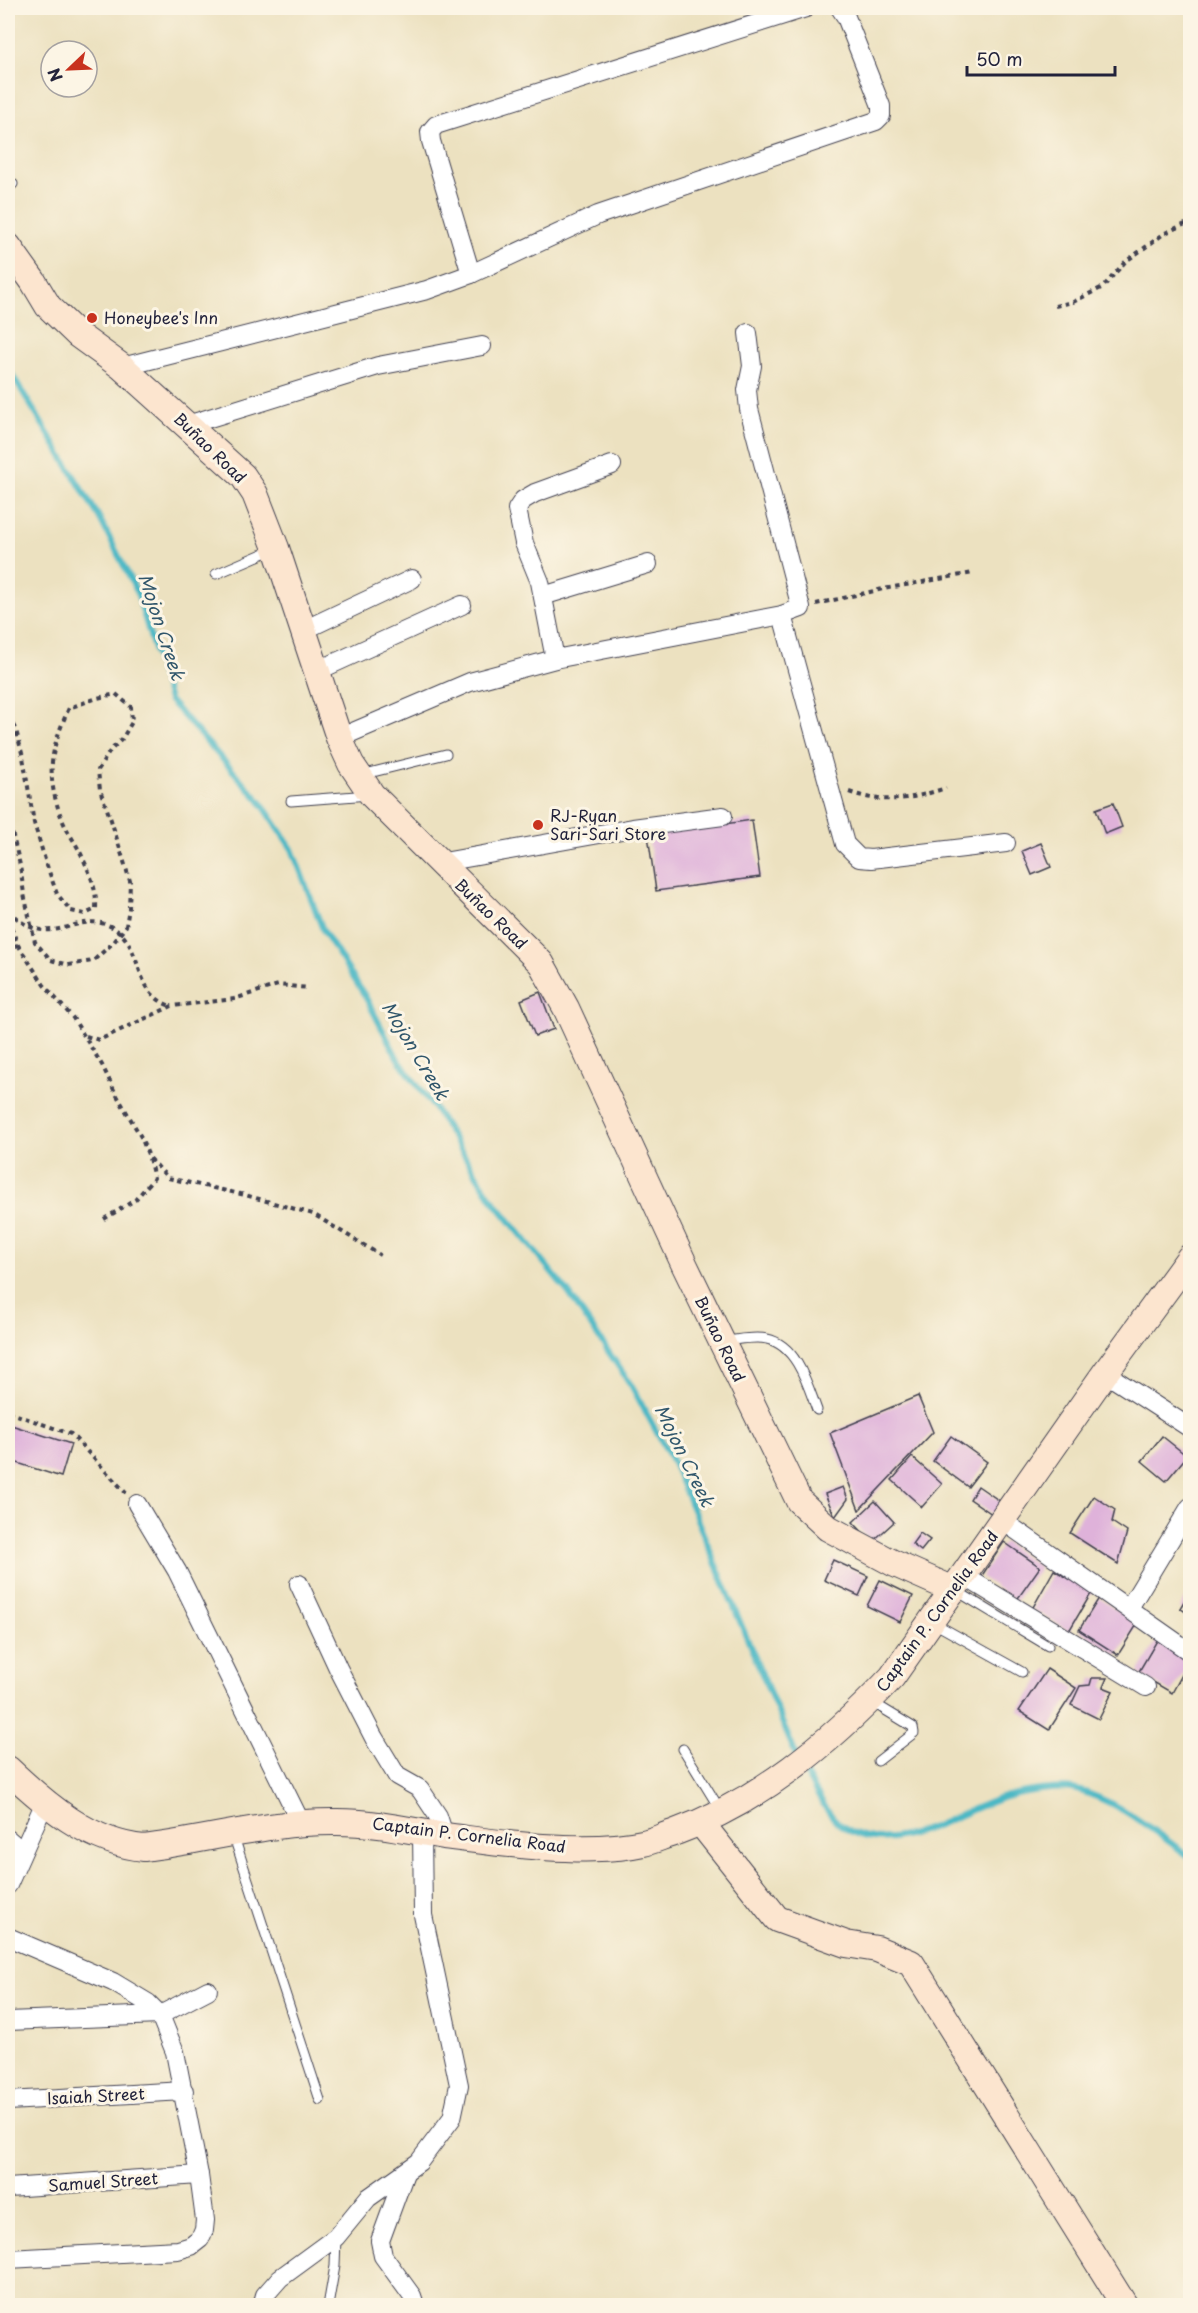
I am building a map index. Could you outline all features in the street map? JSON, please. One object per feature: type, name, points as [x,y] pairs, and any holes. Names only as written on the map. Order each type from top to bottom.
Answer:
[{"type":"street","points":[[471,274],[431,141],[430,132],[436,125],[806,8]]},
{"type":"street","points":[[123,367],[427,290],[471,274],[598,215],[876,121],[881,116],[881,106],[846,17],[840,8]]},
{"type":"street","name":"Buñao Road","points":[[8,246],[48,306],[78,335],[123,367],[187,425],[243,476],[255,494],[276,548],[339,738],[351,764],[365,785],[438,863],[541,963],[566,1008],[799,1501],[828,1528],[893,1563],[959,1583]]},
{"type":"street","points":[[339,738],[470,682],[555,659],[782,615],[801,608],[748,409],[747,390],[752,366],[748,333]]},
{"type":"street","points":[[187,425],[378,366],[483,345]]},
{"type":"street","points":[[555,659],[543,596],[524,543],[517,510],[523,500],[535,494],[612,465]]},
{"type":"street","points":[[543,596],[648,564]]},
{"type":"street","points":[[304,630],[412,579]]},
{"type":"street","points":[[317,671],[462,605]]},
{"type":"street","points":[[782,615],[845,844],[859,858],[871,859],[1006,843]]},
{"type":"street","points":[[438,863],[633,828],[723,816]]},
{"type":"street","name":"Captain P. Cornelia Road","points":[[8,1769],[45,1802],[82,1828],[106,1840],[144,1848],[301,1823],[335,1821],[366,1823],[543,1847],[606,1848],[644,1843],[711,1817],[800,1763],[832,1737],[892,1677],[1105,1373],[1191,1257]]},
{"type":"street","points":[[1105,1373],[1191,1428]]},
{"type":"street","points":[[137,1504],[177,1571],[301,1823]]},
{"type":"street","points":[[1129,1608],[1191,1507]]},
{"type":"street","points":[[1003,1521],[1191,1652]]},
{"type":"street","points":[[959,1583],[1146,1687]]},
{"type":"street","points":[[262,2306],[265,2295],[280,2278],[336,2237],[368,2198],[419,2162],[452,2118],[459,2085],[423,1915],[433,1833],[438,1816],[420,1789],[396,1776],[338,1668],[299,1584]]},
{"type":"street","points":[[8,1885],[45,1802]]},
{"type":"street","points":[[711,1817],[777,1919],[846,1944],[877,1949],[911,1963],[1125,2306]]},
{"type":"street","points":[[8,1839],[22,1851]]},
{"type":"street","points":[[8,1937],[113,1982],[148,2003],[160,2015],[175,2052],[184,2091],[205,2220],[200,2239],[191,2246],[178,2250],[8,2259]]},
{"type":"street","points":[[8,2020],[160,2015],[208,1990]]},
{"type":"street","name":"Isaiah Street","points":[[8,2101],[184,2091]]},
{"type":"street","points":[[405,2173],[380,2241],[383,2256],[412,2296],[414,2302],[412,2306]]},
{"type":"street","name":"Samuel Street","points":[[8,2188],[199,2175]]},
{"type":"lane","points":[[216,574],[276,548]]},
{"type":"lane","points":[[291,801],[365,785],[446,754]]},
{"type":"lane","points":[[722,1342],[763,1338],[781,1346],[795,1359],[817,1410]]},
{"type":"lane","points":[[959,1583],[1048,1646]]},
{"type":"lane","points":[[931,1621],[1022,1672]]},
{"type":"lane","points":[[870,1701],[913,1727],[914,1733],[878,1761]]},
{"type":"lane","points":[[683,1749],[711,1817]]},
{"type":"lane","points":[[233,1834],[320,2100]]},
{"type":"lane","points":[[328,2306],[336,2237]]},
{"type":"path","points":[[1055,306],[1073,302],[1103,286],[1125,262],[1157,239],[1191,222]]},
{"type":"path","points":[[801,608],[883,589],[973,573]]},
{"type":"path","points":[[8,717],[16,730],[34,823],[57,894],[71,911],[85,914],[96,909],[96,892],[77,847],[62,820],[52,784],[51,757],[69,708],[116,694],[131,707],[132,722],[98,770],[100,790],[130,881],[129,908],[126,926],[93,961],[68,965],[51,960],[34,942],[20,865],[8,816]]},
{"type":"path","points":[[828,785],[864,797],[892,800],[914,798],[946,788]]},
{"type":"path","points":[[8,910],[17,920],[39,931],[82,924],[101,924],[113,927],[129,943],[146,988],[162,1003],[172,1006]]},
{"type":"path","points":[[8,919],[18,945],[44,985],[73,1018],[85,1036],[141,1137],[149,1157],[154,1178],[135,1200],[104,1220]]},
{"type":"path","points":[[8,948],[18,945]]},
{"type":"path","points":[[85,1036],[99,1040],[172,1006],[234,999],[278,985],[309,988]]},
{"type":"path","points":[[149,1157],[168,1178],[245,1195],[313,1214],[380,1255]]},
{"type":"path","points":[[8,1412],[71,1434],[137,1504]]},
{"type":"building","points":[[1113,803],[1122,827],[1105,834],[1096,809]]},
{"type":"building","points":[[752,820],[760,877],[656,891],[648,835]]},
{"type":"building","points":[[1041,843],[1051,867],[1032,875],[1022,851]]},
{"type":"building","points":[[540,992],[554,1029],[535,1036],[521,1000]]},
{"type":"building","points":[[918,1396],[933,1432],[859,1510],[830,1433]]},
{"type":"building","points":[[8,1424],[71,1444],[61,1477],[8,1460]]},
{"type":"building","points":[[951,1436],[987,1462],[968,1487],[933,1461]]},
{"type":"building","points":[[1162,1436],[1187,1456],[1166,1481],[1142,1461]]},
{"type":"building","points":[[912,1457],[942,1484],[922,1507],[892,1480]]},
{"type":"building","points":[[978,1486],[1004,1504],[995,1516],[970,1499]]},
{"type":"building","points":[[843,1487],[848,1499],[835,1517],[825,1494]]},
{"type":"building","points":[[1094,1496],[1115,1510],[1112,1522],[1127,1532],[1118,1564],[1070,1533]]},
{"type":"building","points":[[875,1501],[894,1522],[872,1542],[853,1522]]},
{"type":"building","points":[[920,1533],[930,1540],[921,1551],[912,1544]]},
{"type":"building","points":[[1004,1542],[1040,1567],[1016,1601],[981,1577]]},
{"type":"building","points":[[833,1560],[868,1576],[859,1596],[824,1580]]},
{"type":"building","points":[[1054,1570],[1092,1592],[1069,1631],[1032,1609]]},
{"type":"building","points":[[880,1580],[913,1596],[900,1622],[867,1606]]},
{"type":"building","points":[[1190,1591],[1190,1615],[1180,1608]]},
{"type":"building","points":[[1099,1598],[1138,1623],[1118,1655],[1079,1630]]},
{"type":"building","points":[[1159,1637],[1190,1660],[1172,1693],[1138,1673]]},
{"type":"building","points":[[1047,1669],[1076,1688],[1049,1730],[1019,1711]]},
{"type":"building","points":[[1092,1678],[1107,1678],[1103,1687],[1113,1691],[1099,1719],[1071,1705],[1080,1686],[1090,1685]]},
{"type":"waterway","name":"Mojon Creek","points":[[8,368],[99,517],[137,592],[169,700],[260,801],[292,849],[323,930],[365,996],[398,1059],[437,1112],[491,1198],[568,1292],[631,1385],[673,1462],[796,1755]]},
{"type":"waterway","name":"Mojon Creek","points":[[803,1769],[836,1821],[861,1836],[882,1839],[903,1836],[945,1822],[1005,1797],[1033,1791],[1067,1788],[1089,1794],[1120,1808],[1190,1857]]},
{"type":"place","name":"Honeybee's Inn","points":[[92,318]]},
{"type":"place","name":"RJ-Ryan Sari-Sari Store","points":[[538,825]]}]
